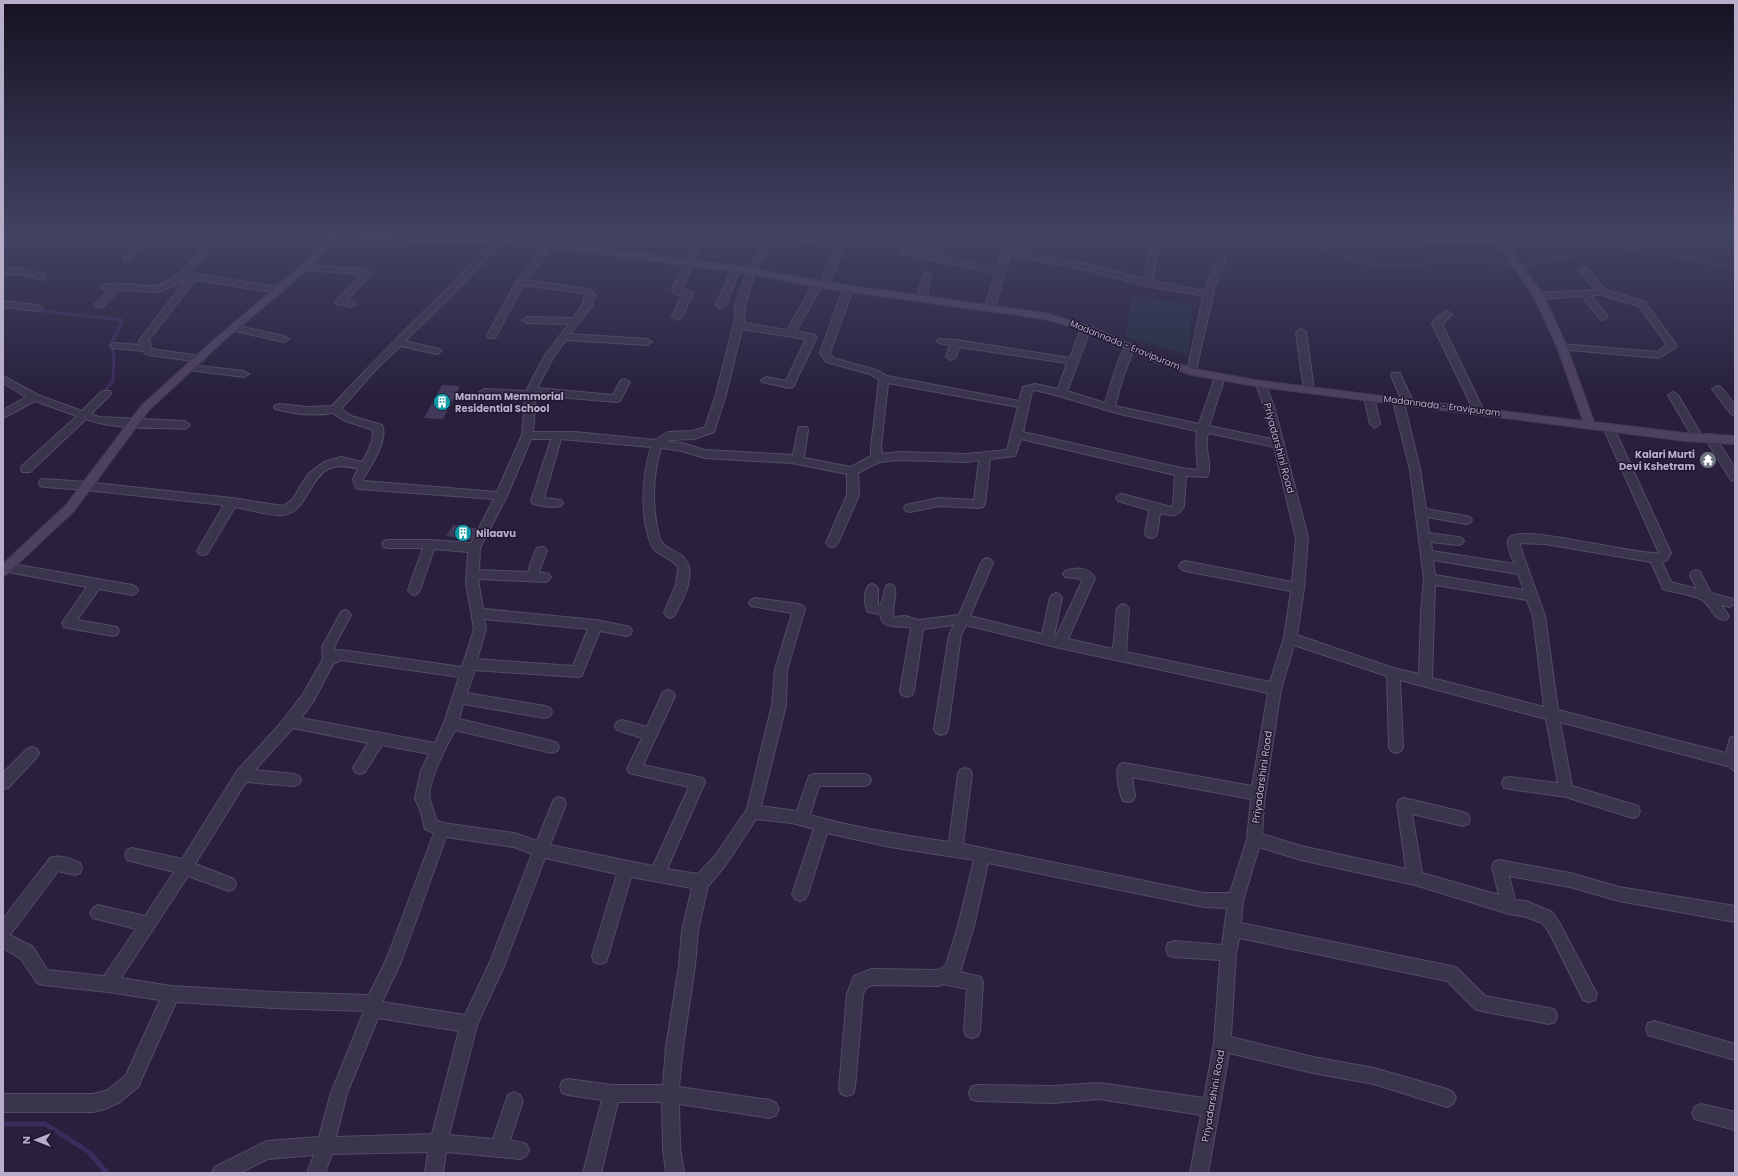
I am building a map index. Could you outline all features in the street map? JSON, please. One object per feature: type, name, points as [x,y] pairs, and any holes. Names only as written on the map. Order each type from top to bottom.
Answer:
[{"type":"main road","points":[[5,569],[70,508],[133,423],[149,404],[283,287]]},
{"type":"main road","name":"Madannada - Eravipuram","points":[[833,287],[990,307],[1045,316],[1086,328],[1192,372],[1260,384],[1698,438],[1735,440]]},
{"type":"main road","points":[[1532,287],[1562,347],[1590,425]]},
{"type":"street","points":[[105,287],[158,289],[163,287]]},
{"type":"street","points":[[99,305],[117,287]]},
{"type":"street","points":[[185,287],[144,340],[146,348],[149,352],[200,359]]},
{"type":"street","points":[[260,287],[279,290]]},
{"type":"street","points":[[351,304],[340,302],[355,287]]},
{"type":"street","points":[[279,407],[300,411],[322,412],[336,409],[375,365],[455,287]]},
{"type":"street","points":[[492,336],[517,287]]},
{"type":"street","points":[[556,287],[587,291],[590,295],[589,301],[577,321],[550,355],[530,393],[526,435],[501,496],[474,548],[472,583],[480,629],[460,698],[451,723],[428,771],[422,798],[428,812],[430,824],[442,830],[514,840],[542,850],[626,869],[701,882]]},
{"type":"street","points":[[677,318],[688,293],[678,292],[678,287]]},
{"type":"street","points":[[721,305],[729,287]]},
{"type":"street","points":[[670,613],[684,578],[685,570],[683,564],[658,546],[655,542],[649,515],[648,494],[652,461],[657,444],[668,436],[694,435],[710,429],[721,394],[738,325],[740,306],[746,287]]},
{"type":"street","points":[[790,333],[819,287]]},
{"type":"street","points":[[922,298],[924,287]]},
{"type":"street","points":[[990,307],[996,287]]},
{"type":"street","points":[[1169,287],[1208,294]]},
{"type":"street","points":[[1192,372],[1210,287]]},
{"type":"street","points":[[1598,287],[1603,292]]},
{"type":"street","points":[[848,289],[825,353],[829,360],[836,363],[856,366],[873,372],[884,379],[952,394],[1023,405]]},
{"type":"street","points":[[1538,296],[1603,292],[1642,304],[1672,346],[1659,355],[1562,347]]},
{"type":"street","points":[[1584,293],[1603,317]]},
{"type":"street","points":[[3,304],[38,308]]},
{"type":"street","points":[[1447,314],[1439,320],[1438,324],[1479,411]]},
{"type":"street","points":[[528,320],[577,321]]},
{"type":"street","points":[[738,325],[812,337],[789,385],[766,380]]},
{"type":"street","points":[[234,328],[284,339]]},
{"type":"street","points":[[1061,393],[1072,361],[1086,328]]},
{"type":"street","points":[[1301,332],[1309,390]]},
{"type":"street","points":[[563,337],[647,342]]},
{"type":"street","points":[[942,341],[1072,361]]},
{"type":"street","points":[[398,342],[436,351]]},
{"type":"street","points":[[951,357],[956,343]]},
{"type":"street","points":[[115,346],[146,348]]},
{"type":"street","points":[[1109,408],[1118,378],[1130,347]]},
{"type":"street","points":[[191,368],[244,374]]},
{"type":"street","points":[[1396,375],[1403,402],[1415,469],[1430,579],[1426,612],[1425,681]]},
{"type":"street","points":[[1017,434],[1181,472],[1203,474],[1203,428],[1220,377]]},
{"type":"street","points":[[3,379],[34,397],[98,420],[185,425]]},
{"type":"street","points":[[877,458],[876,447],[884,379]]},
{"type":"street","points":[[484,392],[530,393],[616,399],[626,382]]},
{"type":"street","name":"Priyadarshini Road","points":[[1199,1173],[1222,1043],[1228,953],[1233,929],[1235,901],[1254,839],[1258,794],[1275,689],[1290,638],[1298,588],[1302,538],[1270,410],[1260,384]]},
{"type":"street","points":[[526,435],[607,438],[682,447],[705,454],[737,457],[763,456],[798,460],[852,471],[877,458],[899,456],[967,458],[1011,453],[1028,388],[1031,387],[1061,393],[1109,408],[1142,416],[1279,444]]},
{"type":"street","points":[[1717,389],[1735,412]]},
{"type":"street","points":[[26,469],[50,445],[85,415],[106,393]]},
{"type":"street","points":[[1673,395],[1698,438]]},
{"type":"street","points":[[3,415],[34,397]]},
{"type":"street","points":[[1369,397],[1375,424]]},
{"type":"street","points":[[336,409],[347,418],[378,428],[379,433],[376,444],[358,479],[360,484],[501,496]]},
{"type":"street","points":[[1566,791],[1552,714],[1539,616],[1522,570],[1514,540],[1518,538],[1545,540],[1654,558],[1663,557],[1665,553],[1662,545],[1608,427]]},
{"type":"street","points":[[798,460],[803,430]]},
{"type":"street","points":[[557,436],[537,502],[557,503]]},
{"type":"street","points":[[1710,438],[1735,477]]},
{"type":"street","points":[[910,508],[939,502],[979,504],[985,456]]},
{"type":"street","points":[[44,483],[86,486],[232,502],[271,510],[286,510],[298,500],[309,479],[333,462],[346,461],[365,467]]},
{"type":"street","points":[[832,543],[853,495],[852,471]]},
{"type":"street","points":[[1122,498],[1173,512],[1178,506],[1181,472]]},
{"type":"street","points":[[204,551],[232,502]]},
{"type":"street","points":[[1151,534],[1155,507]]},
{"type":"street","points":[[1421,512],[1466,520]]},
{"type":"street","points":[[1424,537],[1458,541]]},
{"type":"street","points":[[388,544],[430,544],[474,548]]},
{"type":"street","points":[[414,590],[430,544]]},
{"type":"street","points":[[532,576],[541,551]]},
{"type":"street","points":[[1427,555],[1522,570]]},
{"type":"street","points":[[1654,558],[1667,586],[1729,602]]},
{"type":"street","points":[[941,729],[955,635],[987,564]]},
{"type":"street","points":[[1185,566],[1298,588]]},
{"type":"street","points":[[5,569],[132,590]]},
{"type":"street","points":[[472,574],[545,577]]},
{"type":"street","points":[[1060,642],[1089,578],[1086,574],[1069,574]]},
{"type":"street","points":[[1696,575],[1707,596],[1723,616]]},
{"type":"street","points":[[1430,579],[1532,596]]},
{"type":"street","points":[[96,584],[68,623],[113,631]]},
{"type":"street","points":[[872,588],[872,609],[886,610]]},
{"type":"street","points":[[890,589],[886,610],[887,618],[891,622],[904,621],[918,625],[963,619],[1047,640],[1119,654],[1275,689]]},
{"type":"street","points":[[1047,640],[1056,598]]},
{"type":"street","points":[[675,1173],[670,1151],[670,1094],[691,925],[701,882],[720,861],[753,812],[779,705],[781,670],[799,609],[755,603]]},
{"type":"street","points":[[1119,654],[1123,609]]},
{"type":"street","points":[[476,613],[596,625],[626,631]]},
{"type":"street","points":[[329,660],[328,647],[345,615]]},
{"type":"street","points":[[108,984],[148,924],[242,775],[290,722],[308,698],[329,660],[334,656],[341,655],[469,668],[577,672],[596,625]]},
{"type":"street","points":[[907,691],[918,625]]},
{"type":"street","points":[[1290,638],[1393,673],[1733,763],[1735,742]]},
{"type":"street","points":[[1393,673],[1396,746]]},
{"type":"street","points":[[657,874],[698,782],[634,769],[668,696]]},
{"type":"street","points":[[460,698],[545,712]]},
{"type":"street","points":[[290,722],[439,750]]},
{"type":"street","points":[[451,723],[552,746]]},
{"type":"street","points":[[622,726],[650,734]]},
{"type":"street","points":[[360,768],[378,739]]},
{"type":"street","points":[[3,783],[32,753]]},
{"type":"street","points":[[1128,796],[1124,769],[1258,794]]},
{"type":"street","points":[[955,850],[965,774]]},
{"type":"street","points":[[242,775],[294,780]]},
{"type":"street","points":[[801,819],[814,780],[864,780]]},
{"type":"street","points":[[1509,783],[1566,791],[1633,811]]},
{"type":"street","points":[[434,1173],[438,1143],[470,1024],[496,966],[559,804]]},
{"type":"street","points":[[1415,878],[1404,805],[1463,819]]},
{"type":"street","points":[[753,812],[792,816],[823,825],[890,840],[982,855],[1204,900],[1235,901]]},
{"type":"street","points":[[800,894],[823,825]]},
{"type":"street","points":[[316,1173],[326,1146],[330,1123],[339,1093],[373,1006],[394,962],[442,830]]},
{"type":"street","points":[[1254,839],[1302,853],[1415,878],[1509,906],[1526,909],[1547,917],[1554,927],[1589,994]]},
{"type":"street","points":[[132,855],[184,867],[229,884]]},
{"type":"street","points":[[944,977],[952,971],[955,966],[966,926],[982,855]]},
{"type":"street","points":[[3,932],[55,863],[75,868]]},
{"type":"street","points":[[1509,906],[1499,867],[1570,880],[1619,894],[1735,914]]},
{"type":"street","points":[[600,956],[626,869]]},
{"type":"street","points":[[98,913],[148,924]]},
{"type":"street","points":[[1233,929],[1451,974],[1481,1003],[1549,1016]]},
{"type":"street","points":[[3,939],[27,953],[43,977],[108,984],[170,994],[373,1006],[470,1024]]},
{"type":"street","points":[[1174,949],[1228,953]]},
{"type":"street","points":[[847,1088],[855,994],[860,982],[872,977],[944,977],[975,982],[972,1030]]},
{"type":"street","points":[[3,1103],[93,1104],[107,1101],[121,1092],[132,1081],[170,994]]},
{"type":"street","points":[[1654,1029],[1735,1052]]},
{"type":"street","points":[[1222,1043],[1313,1065],[1374,1076],[1447,1098]]},
{"type":"street","points":[[568,1087],[612,1093],[670,1094],[770,1109]]},
{"type":"street","points":[[977,1093],[1084,1094],[1099,1091],[1211,1108]]},
{"type":"street","points":[[592,1173],[612,1093]]},
{"type":"street","points":[[499,1149],[514,1101]]},
{"type":"street","points":[[1701,1113],[1735,1122]]},
{"type":"street","points":[[221,1173],[267,1150],[362,1144],[438,1143],[520,1150]]},
{"type":"shaded area","points":[[1131,296],[1192,304],[1189,355],[1126,337]]},
{"type":"building","name":"Mannam Memmorial Residential School","points":[[442,385],[460,386],[443,419],[424,418]]},
{"type":"building","name":"Nilaavu","points":[[453,525],[477,528],[471,540],[446,536]]},
{"type":"waterway","points":[[25,309],[123,320],[111,344],[114,356],[113,381],[102,394]]},
{"type":"waterway","points":[[3,1124],[45,1124],[89,1152],[107,1173]]},
{"type":"place","name":"Mannam Memmorial Residential School","points":[[442,402]]},
{"type":"place","name":"Kalari Murti Devi Kshetram","points":[[1708,460]]},
{"type":"place","name":"Nilaavu","points":[[463,533]]}]
